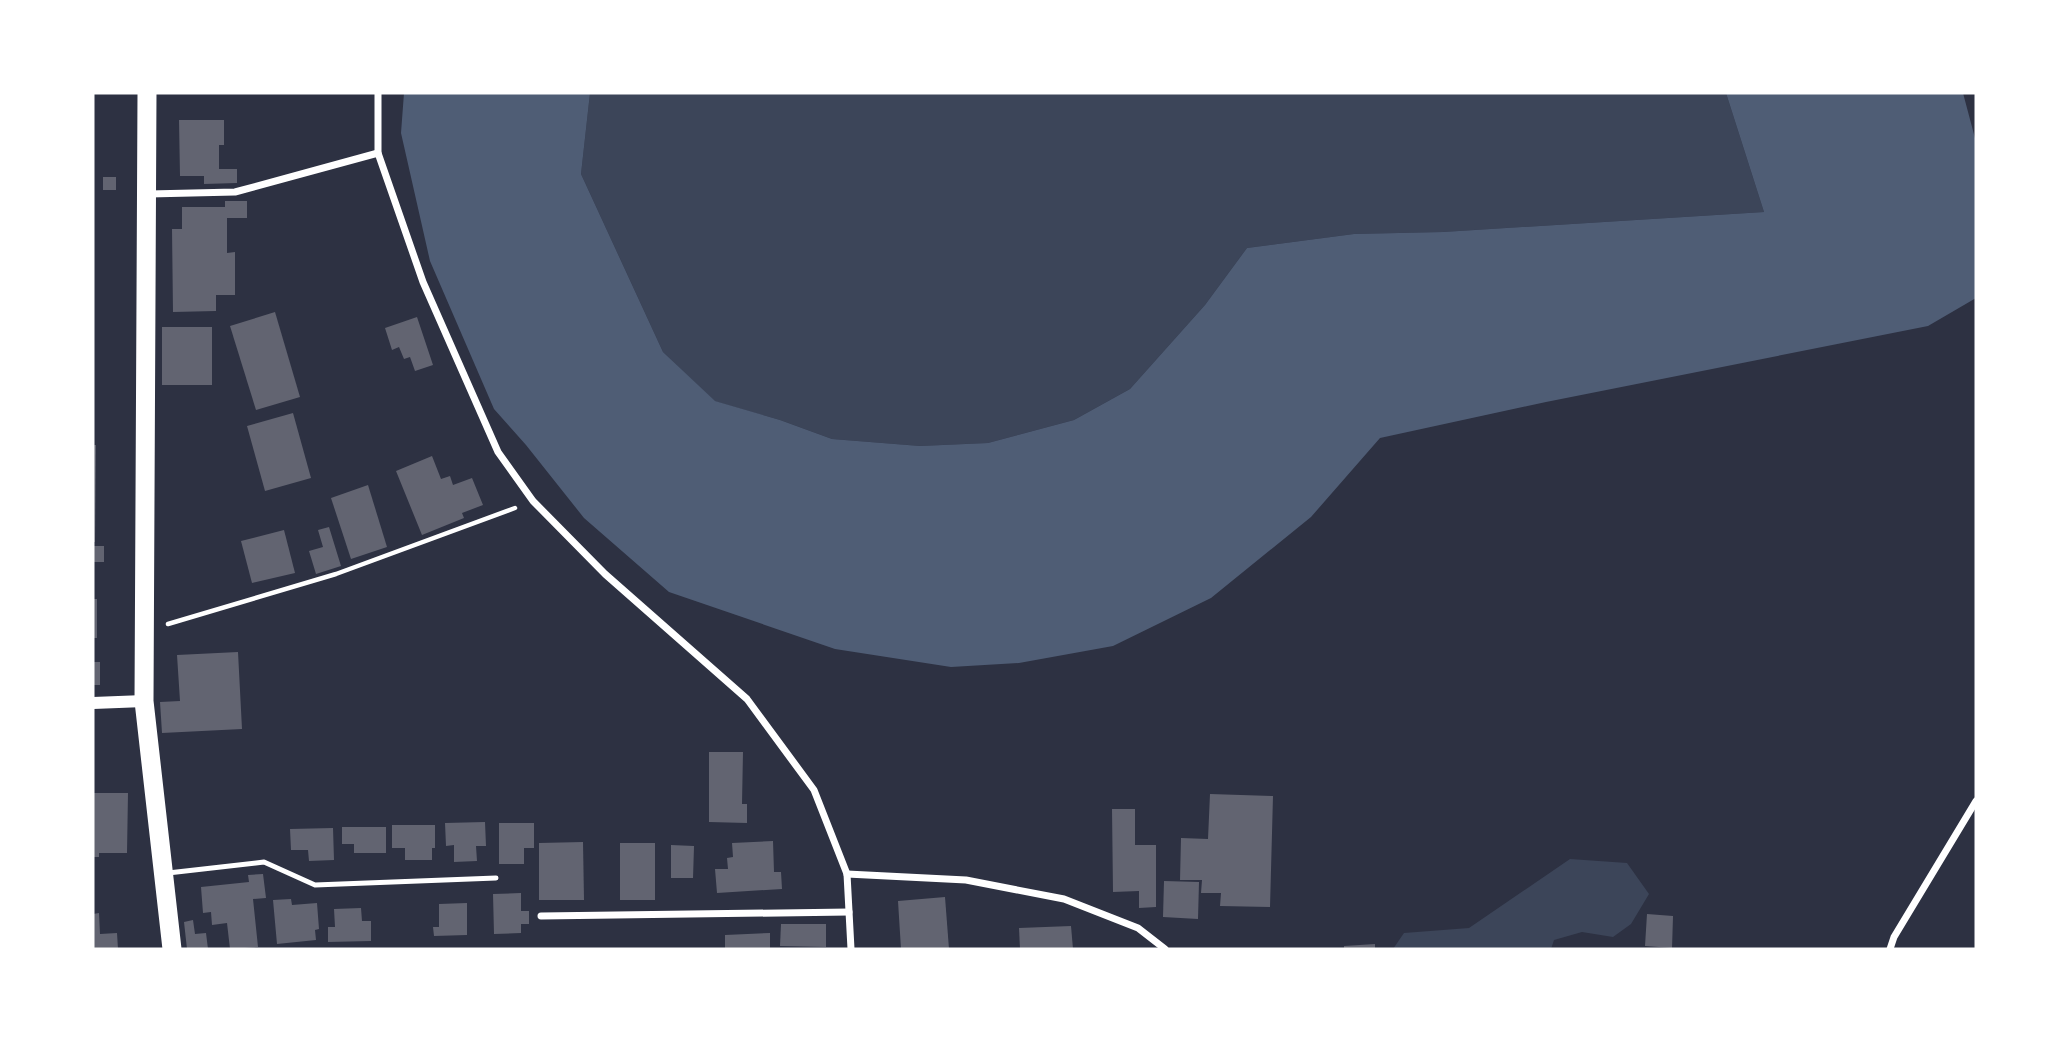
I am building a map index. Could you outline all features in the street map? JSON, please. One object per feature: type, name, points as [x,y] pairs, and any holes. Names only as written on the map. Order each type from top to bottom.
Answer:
[{"type":"highway","points":[[147,93],[144,701],[172,949]]},
{"type":"street","points":[[378,93],[378,152],[423,282],[498,452],[533,501],[605,574],[747,699],[814,790],[848,874],[851,949]]},
{"type":"street","points":[[147,194],[235,192],[378,152]]},
{"type":"street","points":[[93,703],[144,701]]},
{"type":"street","points":[[1890,949],[1894,937],[1976,801]]},
{"type":"street","points":[[848,874],[965,880],[1063,898],[1138,928],[1165,949]]},
{"type":"street","points":[[541,916],[849,912]]},
{"type":"lane","points":[[162,874],[264,862],[315,884],[496,878]]},
{"type":"path","points":[[144,631],[336,574],[533,501]]},
{"type":"shaded area","points":[[404,93],[590,93],[581,174],[663,352],[715,401],[832,439],[920,446],[988,443],[1074,420],[1130,389],[1205,305],[1247,248],[1354,234],[1443,232],[1764,212],[1726,93],[1963,93],[1976,142],[1976,298],[1928,326],[1380,438],[1311,517],[1211,598],[1113,646],[1019,663],[951,667],[835,649],[669,592],[584,518],[494,409],[430,261],[401,133]]},
{"type":"shaded area","points":[[590,93],[1726,93],[1764,212],[1443,232],[1354,234],[1247,248],[1205,305],[1130,389],[1074,420],[988,443],[920,446],[832,439],[780,420],[714,401],[663,352],[581,174]]},
{"type":"shaded area","points":[[1570,859],[1627,863],[1649,894],[1631,924],[1613,937],[1582,932],[1554,940],[1551,949],[1393,949],[1404,933],[1469,928]]},
{"type":"building","points":[[179,120],[224,120],[224,145],[219,145],[219,169],[237,169],[237,183],[204,184],[204,176],[180,176]]},
{"type":"building","points":[[103,177],[116,177],[116,190],[103,190]]},
{"type":"building","points":[[225,201],[247,201],[247,218],[227,218],[227,253],[235,252],[235,295],[216,295],[216,311],[173,312],[172,229],[182,229],[182,207],[225,207]]},
{"type":"building","points":[[275,312],[300,397],[256,410],[230,326]]},
{"type":"building","points":[[417,317],[433,365],[415,371],[410,357],[404,359],[399,347],[392,350],[385,328]]},
{"type":"building","points":[[162,327],[212,327],[212,385],[162,385]]},
{"type":"building","points":[[293,413],[311,478],[265,491],[247,426]]},
{"type":"building","points":[[93,445],[96,445],[95,542],[93,542]]},
{"type":"building","points":[[432,456],[441,479],[450,476],[453,485],[472,478],[483,505],[462,513],[464,518],[422,535],[396,471]]},
{"type":"building","points":[[368,485],[387,547],[351,559],[331,498]]},
{"type":"building","points":[[329,527],[341,566],[316,574],[309,551],[323,547],[318,530]]},
{"type":"building","points":[[284,530],[295,573],[252,583],[241,541]]},
{"type":"building","points":[[93,546],[104,546],[104,562],[93,562]]},
{"type":"building","points":[[93,599],[97,599],[97,638],[93,638]]},
{"type":"building","points":[[238,652],[242,729],[162,733],[160,702],[180,701],[177,655]]},
{"type":"building","points":[[93,662],[100,662],[100,685],[93,685]]},
{"type":"building","points":[[709,752],[743,752],[742,804],[747,804],[747,823],[709,822]]},
{"type":"building","points":[[93,793],[128,793],[127,853],[99,853],[99,857],[93,857]]},
{"type":"building","points":[[1210,794],[1273,796],[1270,907],[1220,906],[1221,893],[1201,893],[1202,880],[1180,880],[1181,838],[1208,839]]},
{"type":"building","points":[[1112,809],[1135,809],[1135,845],[1156,845],[1156,907],[1139,908],[1139,891],[1113,892]]},
{"type":"building","points":[[485,822],[486,846],[476,846],[477,861],[454,862],[454,845],[446,846],[445,823]]},
{"type":"building","points":[[499,823],[534,823],[534,848],[524,848],[524,864],[499,864]]},
{"type":"building","points":[[392,825],[435,825],[432,860],[405,860],[405,848],[392,848]]},
{"type":"building","points":[[342,827],[386,827],[386,853],[354,853],[354,844],[342,844]]},
{"type":"building","points":[[333,828],[334,860],[309,861],[308,850],[291,850],[290,829]]},
{"type":"building","points":[[773,841],[774,872],[781,872],[782,889],[717,893],[715,869],[728,869],[727,858],[733,857],[732,843]]},
{"type":"building","points":[[583,842],[584,900],[539,900],[539,843]]},
{"type":"building","points":[[620,843],[655,843],[655,900],[620,900]]},
{"type":"building","points":[[671,845],[694,846],[693,878],[671,878]]},
{"type":"building","points":[[263,874],[266,898],[253,899],[258,947],[230,949],[227,923],[212,925],[211,912],[203,913],[201,887],[249,882],[248,875]]},
{"type":"building","points":[[1164,881],[1199,882],[1198,919],[1163,917]]},
{"type":"building","points":[[521,893],[521,911],[529,911],[529,924],[521,924],[521,933],[494,934],[493,894]]},
{"type":"building","points":[[945,897],[949,949],[901,949],[898,901]]},
{"type":"building","points":[[291,899],[292,905],[317,903],[319,929],[315,930],[316,940],[277,944],[273,900]]},
{"type":"building","points":[[467,903],[467,935],[434,936],[433,927],[439,927],[439,904]]},
{"type":"building","points":[[361,908],[362,921],[371,921],[371,941],[328,942],[328,927],[335,927],[334,909]]},
{"type":"building","points":[[99,913],[100,934],[117,933],[118,949],[93,949],[93,914]]},
{"type":"building","points":[[1647,914],[1673,916],[1672,948],[1645,946]]},
{"type":"building","points":[[193,920],[195,934],[206,933],[208,949],[187,949],[184,922]]},
{"type":"building","points":[[781,924],[826,924],[826,947],[780,946]]},
{"type":"building","points":[[1071,926],[1073,949],[1020,949],[1019,928]]},
{"type":"building","points":[[770,933],[770,949],[725,949],[725,935]]},
{"type":"building","points":[[1375,944],[1375,949],[1344,949],[1344,946]]}]
